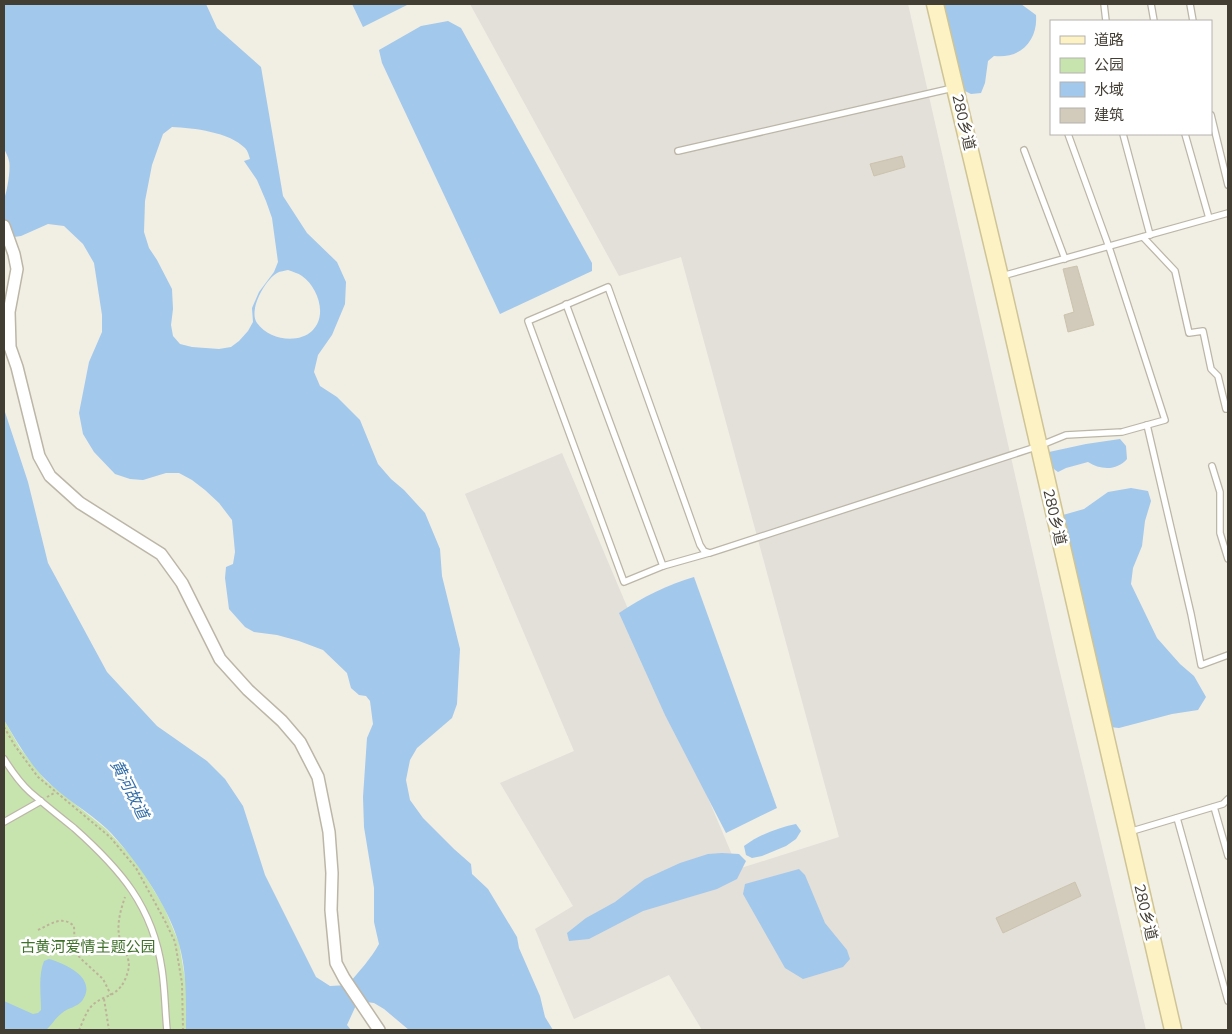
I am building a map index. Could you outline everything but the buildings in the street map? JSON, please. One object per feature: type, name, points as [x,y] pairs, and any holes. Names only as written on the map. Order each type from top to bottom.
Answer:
[{"type":"street","name":"280乡道","points":[[935,4],[1000,277],[1173,1030]]},
{"type":"street","points":[[4,226],[12,247],[17,269],[9,312],[10,347],[17,367],[39,456],[50,476],[80,503],[162,554],[182,583],[220,659],[248,690],[282,721],[300,742],[318,778],[328,823],[331,853],[331,910],[336,963],[379,1030]]},
{"type":"lane","points":[[1104,4],[1106,20]]},
{"type":"lane","points":[[1151,4],[1154,20]]},
{"type":"lane","points":[[1190,4],[1193,20]]},
{"type":"lane","points":[[678,151],[955,87]]},
{"type":"lane","points":[[1212,119],[1228,185]]},
{"type":"lane","points":[[710,553],[704,551],[700,545],[608,287],[528,321],[624,582],[663,566],[710,553],[1039,446],[1066,435],[1122,432],[1164,420],[1109,247],[1068,135]]},
{"type":"lane","points":[[1124,135],[1150,235]]},
{"type":"lane","points":[[1185,135],[1209,218]]},
{"type":"lane","points":[[1024,150],[1065,259]]},
{"type":"lane","points":[[1000,277],[1228,213]]},
{"type":"lane","points":[[1143,237],[1174,271],[1189,333],[1203,331],[1211,369],[1218,376],[1226,409]]},
{"type":"lane","points":[[566,304],[663,566]]},
{"type":"lane","points":[[1147,425],[1201,665],[1228,655]]},
{"type":"lane","points":[[1212,466],[1220,492],[1220,533],[1228,558]]},
{"type":"lane","points":[[4,759],[28,791],[41,800],[109,861],[141,904],[153,931],[162,969],[168,1030]]},
{"type":"lane","points":[[1128,832],[1214,807],[1223,804],[1228,799]]},
{"type":"lane","points":[[4,822],[41,800]]},
{"type":"lane","points":[[1214,807],[1228,856]]},
{"type":"lane","points":[[1178,818],[1228,1001]]},
{"type":"path","points":[[79,1030],[89,1010],[119,990],[129,970],[130,961],[119,936],[119,915],[129,886],[142,878]]},
{"type":"path","points":[[38,930],[63,920],[74,926],[75,950],[80,958],[103,979],[112,996]]},
{"type":"path","points":[[104,999],[109,1030]]},
{"type":"shaded area","points":[[470,4],[908,4],[1057,660],[1146,1030],[702,1030],[669,975],[574,1019],[535,929],[573,906],[500,783],[574,751],[465,494],[562,453],[738,869],[839,837],[681,257],[619,276]]},
{"type":"green space","name":"古黄河爱情主题公园","points":[[4,720],[20,748],[45,780],[106,829],[136,861],[164,907],[179,943],[186,984],[186,1030],[4,1030]]},
{"type":"water","name":"黄河故道","points":[[4,4],[206,4],[217,28],[261,67],[283,196],[307,233],[337,262],[346,282],[345,304],[332,335],[318,355],[314,372],[320,386],[337,397],[360,420],[378,464],[425,513],[440,549],[442,576],[460,649],[457,704],[452,718],[417,748],[410,760],[406,780],[410,800],[423,818],[471,864],[472,874],[488,889],[517,937],[519,948],[540,996],[545,1017],[553,1030],[409,1030],[374,1003],[358,1001],[347,1025],[351,1030],[186,1030],[186,987],[182,955],[174,930],[159,898],[139,867],[107,829],[52,786],[39,772],[23,751],[4,720],[4,409],[28,482],[48,563],[107,672],[157,726],[207,761],[225,779],[243,806],[265,875],[316,977],[330,986],[348,985],[369,960],[379,944],[374,922],[374,888],[364,827],[363,797],[367,738],[373,724],[370,701],[366,696],[359,695],[351,688],[347,673],[323,650],[277,635],[254,632],[245,627],[229,609],[225,578],[226,567],[233,564],[235,552],[232,520],[219,503],[205,490],[179,473],[166,473],[143,480],[130,479],[115,474],[94,452],[83,434],[79,413],[89,362],[102,332],[102,315],[94,263],[83,244],[64,226],[48,224],[21,236],[7,238],[4,242],[4,199],[9,159],[4,149]],"holes":[[[172,127],[190,128],[221,135],[230,138],[245,148],[250,159],[244,161],[257,180],[272,218],[278,262],[274,272],[259,292],[252,308],[253,322],[248,331],[231,347],[219,349],[192,347],[180,344],[173,336],[171,325],[173,309],[172,289],[149,248],[144,232],[145,201],[152,165],[163,134]],[[288,270],[300,275],[313,287],[320,310],[317,325],[312,331],[299,338],[292,339],[276,336],[262,329],[255,317],[256,303],[263,288],[277,273]]]},
{"type":"water","points":[[352,4],[409,4],[363,27]]},
{"type":"water","points":[[942,4],[1021,4],[1036,15],[1034,32],[1026,46],[1012,54],[994,56],[988,61],[985,83],[981,93],[971,94],[963,90]]},
{"type":"water","points":[[448,21],[461,28],[592,263],[592,271],[500,314],[382,63],[379,50],[421,26]]},
{"type":"water","points":[[1120,439],[1126,446],[1127,459],[1118,466],[1103,468],[1088,462],[1058,472],[1050,464],[1049,452]]},
{"type":"water","points":[[1131,488],[1148,491],[1151,501],[1145,521],[1142,546],[1133,568],[1131,584],[1157,638],[1180,664],[1194,676],[1206,697],[1198,710],[1172,714],[1119,728],[1110,727],[1063,515],[1084,509],[1108,492]]},
{"type":"water","points":[[694,577],[777,808],[726,833],[665,715],[619,613],[655,592]]},
{"type":"water","points":[[796,824],[801,831],[796,839],[786,846],[762,856],[752,858],[746,855],[744,846],[756,838]]},
{"type":"water","points":[[708,854],[739,854],[746,861],[737,879],[717,889],[643,911],[589,939],[569,941],[567,933],[586,918],[615,902],[645,879],[680,863]]},
{"type":"water","points":[[799,869],[805,875],[825,923],[847,950],[850,959],[843,967],[803,979],[785,968],[743,894],[745,884]]},
{"type":"water","points":[[49,959],[72,969],[83,979],[86,993],[82,1001],[78,1005],[64,1011],[46,1030],[4,1030],[4,1001],[33,1014],[41,1010],[41,973],[44,961]]}]
